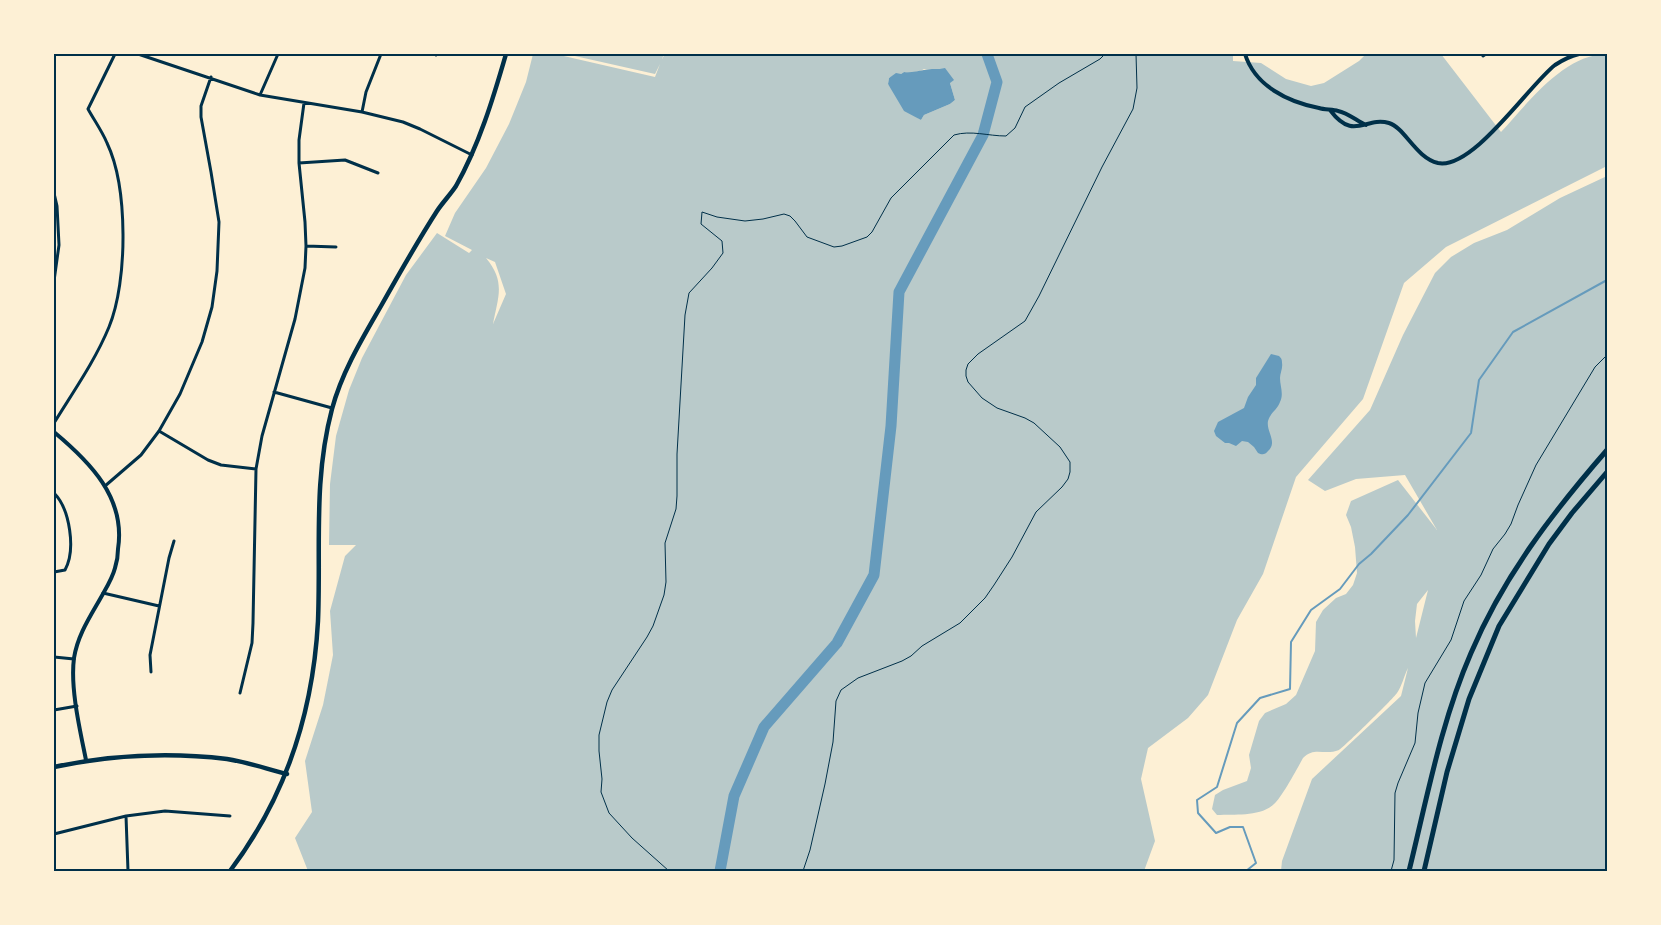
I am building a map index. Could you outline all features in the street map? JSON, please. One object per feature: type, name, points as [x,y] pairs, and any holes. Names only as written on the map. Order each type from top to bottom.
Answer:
[{"type":"main road","points":[[230,871],[267,814],[287,774],[304,721],[312,684],[318,618],[318,507],[322,458],[332,408],[348,365],[361,340],[434,216],[454,188],[472,155],[506,54]]},
{"type":"main road","points":[[1410,871],[1444,730],[1470,654],[1504,586],[1534,541],[1571,492],[1607,450]]},
{"type":"main road","points":[[1424,871],[1447,772],[1467,708],[1499,626],[1549,544],[1572,513],[1607,472]]},
{"type":"main road","points":[[54,767],[86,760],[134,756],[184,756],[228,759],[287,774]]},
{"type":"street","points":[[54,423],[94,358],[110,326],[120,283],[123,224],[118,177],[107,143],[88,109],[115,54]]},
{"type":"street","points":[[138,54],[260,95],[362,112],[403,122],[420,128],[472,155]]},
{"type":"street","points":[[260,95],[278,54]]},
{"type":"street","points":[[362,112],[366,92],[381,54]]},
{"type":"street","points":[[1245,54],[1251,68],[1270,88],[1291,100],[1330,110],[1338,110],[1366,125]]},
{"type":"street","points":[[1330,110],[1343,123],[1359,127],[1380,122],[1390,123],[1429,160],[1441,163],[1451,162],[1461,157],[1489,135],[1555,65],[1578,54]]},
{"type":"street","points":[[105,486],[141,455],[159,431],[180,394],[202,342],[212,308],[217,271],[219,222],[212,172],[201,117],[202,106],[211,78]]},
{"type":"street","points":[[240,693],[252,643],[256,469],[302,287],[306,246],[299,163],[299,140],[304,103]]},
{"type":"street","points":[[299,163],[345,160],[378,172]]},
{"type":"street","points":[[54,193],[57,206],[59,245],[54,281]]},
{"type":"street","points":[[306,246],[336,247]]},
{"type":"street","points":[[274,392],[332,408]]},
{"type":"street","points":[[159,431],[208,460],[221,464],[256,469]]},
{"type":"street","points":[[54,432],[80,454],[105,486],[119,521],[116,568],[80,634],[74,659],[73,682],[86,760]]},
{"type":"street","points":[[54,493],[66,510],[70,527],[69,563],[65,570],[54,572]]},
{"type":"street","points":[[151,672],[150,655],[158,606],[174,541]]},
{"type":"street","points":[[103,593],[158,606]]},
{"type":"street","points":[[54,657],[74,659]]},
{"type":"street","points":[[54,710],[77,706]]},
{"type":"street","points":[[54,834],[126,816],[165,811],[230,816]]},
{"type":"street","points":[[126,816],[128,871]]},
{"type":"path","points":[[669,871],[632,838],[609,813],[601,792],[602,779],[598,752],[598,735],[612,690],[647,637],[656,619],[664,595],[666,582],[665,543],[676,509],[677,496],[677,454],[685,315],[690,293],[723,253],[722,241],[701,224],[702,212],[717,217],[745,221],[784,214],[790,216],[807,237],[834,247],[867,237],[872,232],[891,198],[954,135],[964,132],[1006,136],[1015,128],[1025,108],[1059,83],[1100,59],[1104,54]]},
{"type":"path","points":[[802,871],[810,850],[825,784],[833,742],[836,701],[840,690],[858,678],[911,656],[922,646],[960,623],[985,598],[994,585],[1012,557],[1036,512],[1068,479],[1070,462],[1060,447],[1025,418],[990,404],[968,382],[966,370],[972,359],[978,354],[1025,321],[1035,304],[1106,158],[1133,109],[1137,88],[1136,54]]},
{"type":"path","points":[[1391,871],[1394,860],[1395,793],[1415,743],[1418,713],[1425,683],[1451,640],[1464,600],[1481,575],[1493,549],[1511,524],[1536,465],[1596,367],[1607,355]]},
{"type":"shaded area","points":[[533,54],[555,54],[655,77],[660,64],[655,74],[566,54],[664,54],[662,59],[665,54],[1233,54],[1233,61],[1261,63],[1286,79],[1311,86],[1324,83],[1359,61],[1366,54],[1441,54],[1501,132],[1548,82],[1562,71],[1576,62],[1591,56],[1607,54],[1607,166],[1446,247],[1404,283],[1363,399],[1296,477],[1263,574],[1237,620],[1208,695],[1188,718],[1148,748],[1141,779],[1155,841],[1144,871],[308,871],[295,838],[312,812],[305,761],[323,705],[333,655],[330,611],[345,556],[356,545],[329,545],[330,484],[336,436],[349,390],[362,358],[406,275],[437,233],[469,253],[472,250],[445,236],[455,213],[486,168],[509,124],[526,82]],"holes":[[[924,69],[940,69],[950,83],[955,100],[924,115],[921,120],[915,116],[888,84],[889,78],[896,74],[917,72]],[[486,258],[495,262],[506,294],[493,324],[499,290],[496,275]]]},
{"type":"shaded area","points":[[1607,176],[1607,871],[1281,871],[1282,861],[1312,779],[1401,696],[1408,668],[1397,693],[1343,747],[1334,752],[1307,754],[1303,758],[1281,795],[1268,808],[1255,813],[1217,815],[1212,809],[1215,795],[1247,781],[1251,768],[1249,755],[1259,721],[1265,713],[1286,704],[1296,695],[1315,651],[1316,622],[1323,610],[1336,598],[1346,594],[1353,585],[1357,573],[1355,547],[1351,527],[1346,515],[1351,501],[1398,480],[1437,530],[1405,475],[1356,479],[1325,491],[1308,480],[1370,410],[1403,335],[1435,273],[1451,257],[1474,243],[1507,230],[1560,198]],"holes":[[[1428,590],[1416,638],[1417,604]]]},
{"type":"water","points":[[945,68],[954,80],[950,83],[955,100],[924,115],[921,120],[904,111],[888,84],[889,78],[896,73],[901,74],[904,72]]},
{"type":"water","points":[[1271,354],[1279,356],[1282,360],[1280,378],[1282,396],[1279,405],[1268,421],[1272,440],[1271,448],[1262,454],[1258,453],[1248,442],[1242,441],[1236,446],[1225,443],[1216,436],[1214,431],[1218,422],[1244,408],[1248,397],[1256,385],[1256,378]]},
{"type":"waterway","points":[[720,871],[734,796],[764,727],[837,643],[874,575],[891,426],[899,292],[983,135],[997,82],[987,54]]},
{"type":"waterway","points":[[1246,871],[1256,863],[1243,827],[1230,827],[1216,833],[1198,813],[1197,800],[1217,787],[1237,723],[1260,698],[1290,689],[1291,642],[1311,610],[1340,589],[1359,564],[1408,515],[1471,433],[1479,380],[1513,332],[1607,280]]}]
